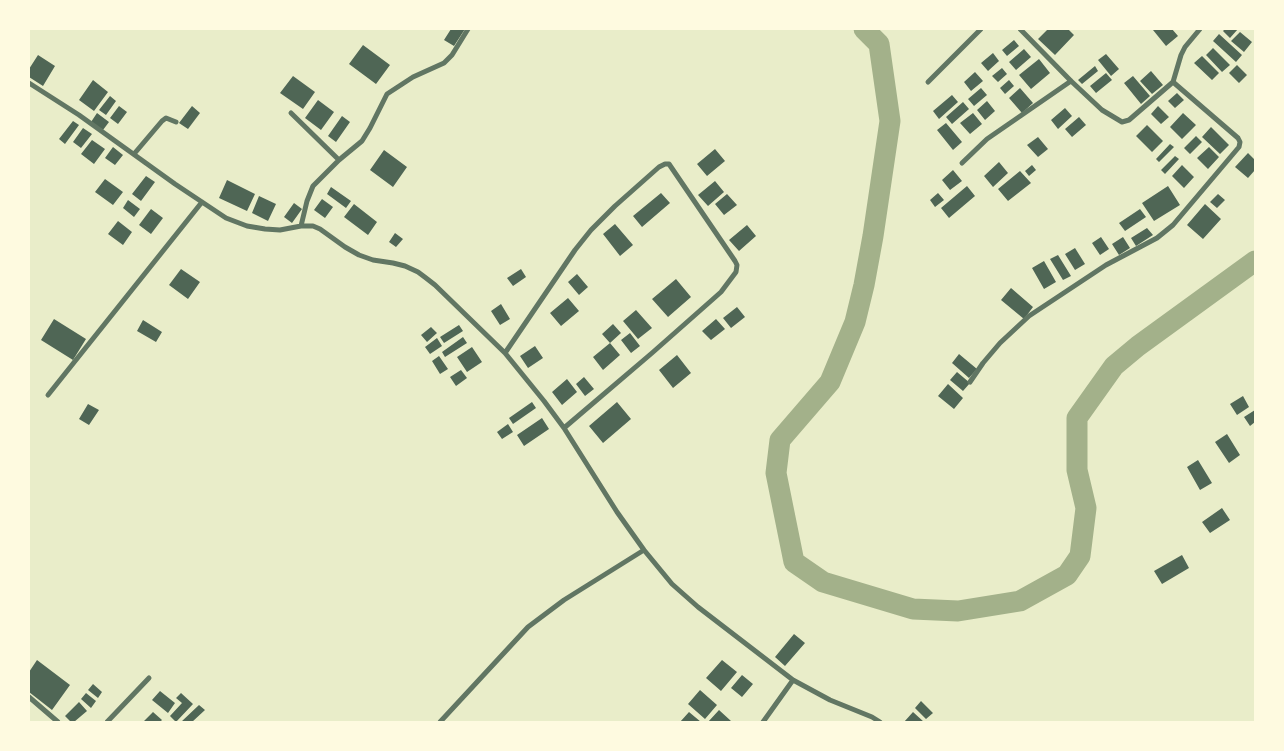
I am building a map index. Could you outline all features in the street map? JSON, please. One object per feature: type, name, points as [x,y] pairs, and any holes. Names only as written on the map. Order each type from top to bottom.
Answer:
[{"type":"street","points":[[301,226],[313,186],[339,160],[362,141],[387,94],[413,77],[444,63],[456,50],[468,29]]},
{"type":"street","points":[[928,82],[981,29]]},
{"type":"street","points":[[1020,29],[1102,110],[1122,122],[1129,120],[1173,82],[1185,47],[1200,29]]},
{"type":"street","points":[[962,163],[987,140],[1071,81]]},
{"type":"street","points":[[970,382],[1000,343],[1029,316],[1106,265],[1157,238],[1173,225],[1239,147],[1240,142],[1238,138],[1173,82]]},
{"type":"street","points":[[29,83],[79,115],[226,218],[247,226],[265,229],[280,230],[308,225],[367,258],[400,264],[418,272],[435,285],[505,353],[564,428],[617,512],[644,550],[672,584],[793,680],[830,700],[880,722]]},
{"type":"street","points":[[292,113],[339,160]]},
{"type":"street","points":[[134,154],[162,121],[166,118],[176,122]]},
{"type":"street","points":[[505,353],[591,230],[659,167],[669,164],[736,263],[736,272],[721,292],[564,428]]},
{"type":"street","points":[[48,395],[202,202]]},
{"type":"street","points":[[440,722],[528,627],[564,600],[644,550]]},
{"type":"street","points":[[107,722],[150,678]]},
{"type":"street","points":[[763,722],[793,680]]},
{"type":"street","points":[[29,697],[58,722]]},
{"type":"building","points":[[451,29],[465,29],[454,46],[444,40]]},
{"type":"building","points":[[1048,29],[1068,29],[1074,35],[1055,55],[1038,39]]},
{"type":"building","points":[[1154,29],[1172,29],[1178,36],[1166,46]]},
{"type":"building","points":[[1225,29],[1238,29],[1230,38],[1223,31]]},
{"type":"building","points":[[1240,32],[1252,42],[1244,52],[1231,41]]},
{"type":"building","points":[[1219,34],[1242,55],[1236,62],[1213,41]]},
{"type":"building","points":[[1014,40],[1019,46],[1007,56],[1002,50]]},
{"type":"building","points":[[363,45],[390,65],[376,84],[349,64]]},
{"type":"building","points":[[1213,48],[1230,65],[1222,72],[1206,55]]},
{"type":"building","points":[[1024,49],[1031,57],[1016,70],[1009,62]]},
{"type":"building","points":[[993,53],[999,61],[988,71],[981,63]]},
{"type":"building","points":[[1106,54],[1119,69],[1111,76],[1098,60]]},
{"type":"building","points":[[38,55],[55,66],[43,86],[29,77],[29,69]]},
{"type":"building","points":[[1202,56],[1219,73],[1212,80],[1194,63]]},
{"type":"building","points":[[1039,59],[1050,73],[1031,89],[1019,75]]},
{"type":"building","points":[[1237,65],[1247,75],[1239,83],[1229,73]]},
{"type":"building","points":[[1095,66],[1098,71],[1082,84],[1078,80]]},
{"type":"building","points":[[1002,68],[1007,74],[998,82],[992,76]]},
{"type":"building","points":[[1151,71],[1163,85],[1152,94],[1140,81]]},
{"type":"building","points":[[975,72],[983,81],[971,91],[964,82]]},
{"type":"building","points":[[1106,73],[1112,80],[1096,93],[1090,86]]},
{"type":"building","points":[[293,76],[315,92],[303,109],[280,93]]},
{"type":"building","points":[[1133,76],[1150,96],[1141,104],[1124,83]]},
{"type":"building","points":[[93,80],[108,92],[94,111],[79,100]]},
{"type":"building","points":[[1009,80],[1014,86],[1005,94],[1000,88]]},
{"type":"building","points":[[981,88],[987,95],[974,106],[968,99]]},
{"type":"building","points":[[1020,88],[1033,103],[1022,113],[1009,98]]},
{"type":"building","points":[[1177,93],[1184,100],[1175,108],[1168,101]]},
{"type":"building","points":[[952,95],[958,102],[939,119],[933,111]]},
{"type":"building","points":[[110,96],[116,101],[106,115],[99,110]]},
{"type":"building","points":[[318,100],[334,112],[321,130],[305,118]]},
{"type":"building","points":[[987,101],[995,111],[985,120],[977,110]]},
{"type":"building","points":[[963,102],[969,109],[952,124],[946,117]]},
{"type":"building","points":[[119,106],[127,112],[118,124],[110,118]]},
{"type":"building","points":[[192,106],[200,113],[188,129],[179,123]]},
{"type":"building","points":[[1158,106],[1169,117],[1161,124],[1151,114]]},
{"type":"building","points":[[1065,108],[1072,116],[1058,129],[1051,120]]},
{"type":"building","points":[[97,113],[109,122],[103,130],[91,122]]},
{"type":"building","points":[[973,113],[982,124],[970,134],[960,123]]},
{"type":"building","points":[[1183,113],[1196,125],[1182,139],[1170,127]]},
{"type":"building","points":[[342,116],[350,122],[336,142],[328,136]]},
{"type":"building","points":[[1079,117],[1086,125],[1072,137],[1065,129]]},
{"type":"building","points":[[73,121],[79,125],[65,144],[59,139]]},
{"type":"building","points":[[946,123],[962,142],[953,150],[937,130]]},
{"type":"building","points":[[1147,125],[1163,141],[1152,152],[1136,136]]},
{"type":"building","points":[[1211,127],[1229,145],[1220,154],[1202,137]]},
{"type":"building","points":[[83,128],[92,134],[81,148],[73,142]]},
{"type":"building","points":[[1196,136],[1202,142],[1190,154],[1184,148]]},
{"type":"building","points":[[1038,137],[1048,149],[1038,157],[1027,145]]},
{"type":"building","points":[[92,140],[105,149],[94,164],[81,154]]},
{"type":"building","points":[[1170,144],[1174,147],[1159,162],[1156,159]]},
{"type":"building","points":[[113,147],[123,155],[115,165],[105,158]]},
{"type":"building","points":[[1209,147],[1219,157],[1208,169],[1197,158]]},
{"type":"building","points":[[715,149],[725,161],[707,176],[697,164]]},
{"type":"building","points":[[384,150],[407,167],[393,187],[370,170]]},
{"type":"building","points":[[1248,153],[1255,160],[1255,170],[1248,178],[1235,167]]},
{"type":"building","points":[[1175,156],[1179,159],[1165,174],[1161,170]]},
{"type":"building","points":[[999,162],[1008,173],[993,187],[984,176]]},
{"type":"building","points":[[1032,165],[1036,170],[1029,176],[1025,171]]},
{"type":"building","points":[[1182,165],[1194,177],[1184,188],[1172,176]]},
{"type":"building","points":[[953,170],[962,181],[950,190],[942,180]]},
{"type":"building","points":[[1020,171],[1031,183],[1008,201],[998,189]]},
{"type":"building","points":[[146,176],[155,182],[141,201],[132,194]]},
{"type":"building","points":[[105,179],[123,192],[113,205],[95,192]]},
{"type":"building","points":[[227,180],[255,194],[247,211],[219,198]]},
{"type":"building","points":[[715,181],[724,192],[708,206],[698,195]]},
{"type":"building","points":[[967,186],[975,196],[949,218],[941,208]]},
{"type":"building","points":[[1168,186],[1180,205],[1154,221],[1142,203]]},
{"type":"building","points":[[331,187],[351,201],[346,208],[327,194]]},
{"type":"building","points":[[661,193],[670,203],[642,227],[633,216]]},
{"type":"building","points":[[938,193],[944,200],[935,207],[930,200]]},
{"type":"building","points":[[727,194],[737,205],[724,215],[715,204]]},
{"type":"building","points":[[1218,194],[1225,200],[1217,208],[1210,202]]},
{"type":"building","points":[[259,196],[276,204],[268,221],[252,213]]},
{"type":"building","points":[[322,199],[333,207],[325,218],[314,210]]},
{"type":"building","points":[[128,200],[140,209],[134,217],[123,208]]},
{"type":"building","points":[[294,203],[302,209],[292,223],[284,217]]},
{"type":"building","points":[[354,204],[377,222],[368,235],[344,217]]},
{"type":"building","points":[[1205,204],[1221,219],[1203,239],[1187,225]]},
{"type":"building","points":[[151,209],[163,218],[151,234],[139,225]]},
{"type":"building","points":[[1140,209],[1146,217],[1125,231],[1119,223]]},
{"type":"building","points":[[118,221],[132,232],[123,245],[108,234]]},
{"type":"building","points":[[615,224],[633,245],[620,256],[603,234]]},
{"type":"building","points":[[747,225],[756,236],[739,251],[729,240]]},
{"type":"building","points":[[1147,228],[1153,235],[1136,246],[1131,238]]},
{"type":"building","points":[[395,233],[403,239],[396,247],[389,242]]},
{"type":"building","points":[[1101,237],[1109,249],[1100,255],[1092,243]]},
{"type":"building","points":[[1123,237],[1130,248],[1119,255],[1112,244]]},
{"type":"building","points":[[1075,248],[1085,264],[1075,270],[1065,254]]},
{"type":"building","points":[[1058,255],[1071,276],[1063,280],[1050,259]]},
{"type":"building","points":[[1044,261],[1056,282],[1044,289],[1032,268]]},
{"type":"building","points":[[181,269],[200,282],[188,299],[169,285]]},
{"type":"building","points":[[521,269],[526,277],[513,286],[507,278]]},
{"type":"building","points":[[577,274],[588,287],[579,295],[568,282]]},
{"type":"building","points":[[676,279],[691,297],[668,317],[652,299]]},
{"type":"building","points":[[1011,288],[1033,307],[1024,319],[1001,300]]},
{"type":"building","points":[[568,298],[579,311],[561,326],[550,313]]},
{"type":"building","points":[[501,304],[510,319],[500,325],[491,311]]},
{"type":"building","points":[[737,307],[745,317],[731,328],[723,318]]},
{"type":"building","points":[[636,310],[652,328],[638,339],[623,321]]},
{"type":"building","points":[[54,319],[86,339],[73,360],[41,340]]},
{"type":"building","points":[[716,319],[725,329],[711,340],[702,331]]},
{"type":"building","points":[[143,320],[162,332],[156,342],[137,331]]},
{"type":"building","points":[[613,324],[621,333],[610,343],[602,334]]},
{"type":"building","points":[[459,325],[463,331],[444,343],[440,337]]},
{"type":"building","points":[[431,327],[437,333],[427,342],[421,335]]},
{"type":"building","points":[[630,333],[640,346],[631,353],[621,340]]},
{"type":"building","points":[[463,337],[467,343],[445,357],[442,352]]},
{"type":"building","points":[[437,338],[442,346],[430,354],[425,347]]},
{"type":"building","points":[[610,343],[620,355],[603,370],[593,357]]},
{"type":"building","points":[[535,346],[543,358],[528,368],[520,356]]},
{"type":"building","points":[[472,347],[482,362],[467,372],[457,357]]},
{"type":"building","points":[[959,354],[977,369],[969,378],[952,363]]},
{"type":"building","points":[[677,355],[691,373],[673,388],[659,370]]},
{"type":"building","points":[[439,356],[448,369],[440,374],[432,361]]},
{"type":"building","points":[[461,370],[467,378],[456,386],[450,377]]},
{"type":"building","points":[[957,372],[970,383],[963,391],[950,380]]},
{"type":"building","points":[[584,377],[594,389],[585,396],[576,384]]},
{"type":"building","points":[[567,379],[577,392],[562,405],[552,392]]},
{"type":"building","points":[[948,384],[963,398],[954,409],[938,396]]},
{"type":"building","points":[[1243,396],[1249,407],[1237,415],[1230,404]]},
{"type":"building","points":[[532,402],[536,408],[513,424],[509,418]]},
{"type":"building","points":[[617,402],[631,419],[603,443],[589,426]]},
{"type":"building","points":[[88,404],[99,410],[89,425],[79,419]]},
{"type":"building","points":[[1255,410],[1255,422],[1250,426],[1244,417]]},
{"type":"building","points":[[542,418],[549,429],[524,446],[517,435]]},
{"type":"building","points":[[508,424],[513,432],[502,439],[497,432]]},
{"type":"building","points":[[1227,434],[1240,455],[1229,463],[1215,442]]},
{"type":"building","points":[[1198,460],[1212,483],[1200,490],[1187,467]]},
{"type":"building","points":[[1222,508],[1230,520],[1210,533],[1202,522]]},
{"type":"building","points":[[1182,555],[1189,568],[1162,584],[1154,571]]},
{"type":"building","points":[[794,634],[805,643],[785,666],[775,657]]},
{"type":"building","points":[[37,660],[70,685],[52,710],[29,692],[29,672]]},
{"type":"building","points":[[722,660],[737,672],[721,691],[706,678]]},
{"type":"building","points":[[742,675],[753,684],[742,697],[731,688]]},
{"type":"building","points":[[93,684],[102,692],[98,698],[88,690]]},
{"type":"building","points":[[700,690],[717,705],[705,719],[688,704]]},
{"type":"building","points":[[160,691],[175,703],[168,713],[152,700]]},
{"type":"building","points":[[86,693],[96,701],[91,708],[81,699]]},
{"type":"building","points":[[181,693],[193,704],[176,722],[170,716],[182,703],[176,698]]},
{"type":"building","points":[[921,701],[933,713],[926,719],[915,708]]},
{"type":"building","points":[[79,702],[87,711],[74,722],[71,722],[65,716]]},
{"type":"building","points":[[199,705],[205,710],[192,722],[181,722]]},
{"type":"building","points":[[719,710],[731,721],[708,722]]},
{"type":"building","points":[[153,712],[162,720],[160,722],[143,722]]},
{"type":"building","points":[[689,712],[701,722],[680,722]]},
{"type":"building","points":[[913,712],[924,722],[904,722]]},
{"type":"waterway","points":[[864,29],[879,44],[890,121],[864,285],[855,322],[830,382],[780,440],[776,473],[794,562],[823,582],[913,609],[958,611],[1020,601],[1067,575],[1080,556],[1086,508],[1077,470],[1077,418],[1114,366],[1138,346],[1255,261]]}]
